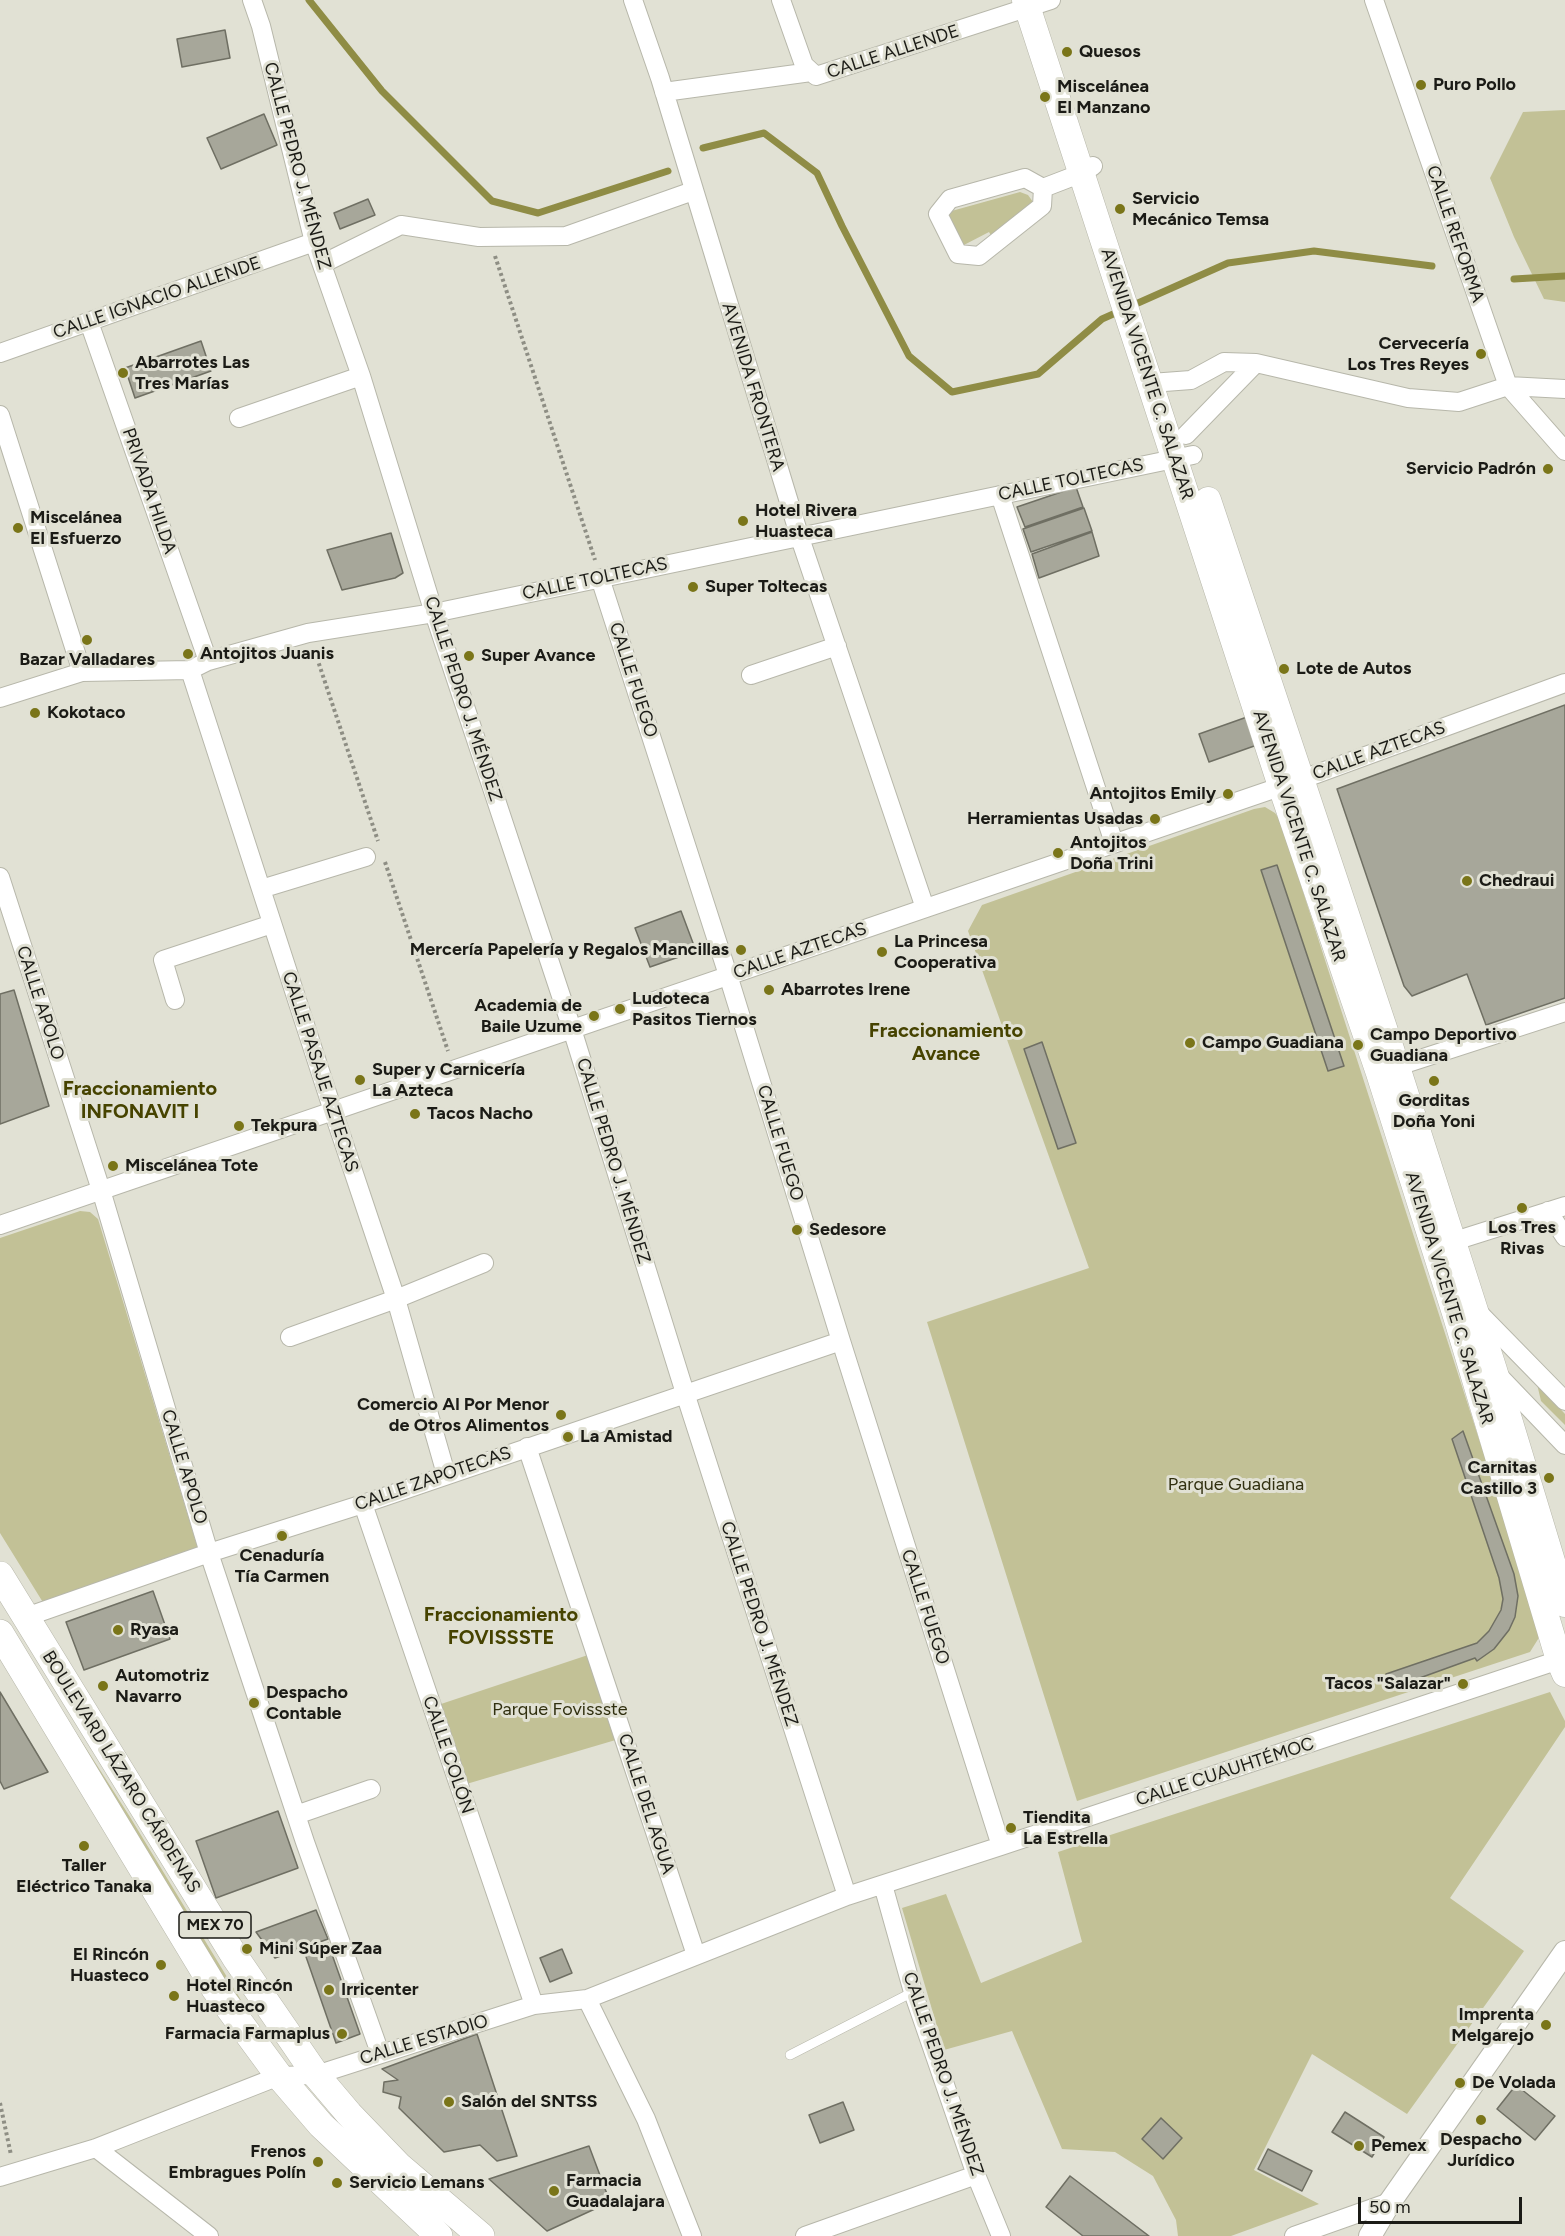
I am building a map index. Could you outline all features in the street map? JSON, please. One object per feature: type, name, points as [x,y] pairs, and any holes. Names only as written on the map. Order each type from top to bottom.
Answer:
[{"type":"main road","name":"AVENIDA VICENTE C. SALAZAR","points":[[1038,2],[1088,169],[1160,383],[1185,449],[1291,783],[1388,1070],[1443,1244],[1563,1663]]},
{"type":"main road","name":"AVENIDA VICENTE C. SALAZAR","points":[[1464,1321],[1494,1370],[1565,1604]]},
{"type":"main road","name":"BOULEVARD LÁZARO CÁRDENAS","points":[[0,1575],[235,1957],[316,2075],[349,2114],[399,2166],[481,2236]]},
{"type":"main road","name":"BOULEVARD LÁZARO CÁRDENAS","points":[[0,1633],[215,1989],[279,2076],[321,2125],[440,2236]]},
{"type":"street","name":"CALLE PEDRO J. MÉNDEZ","points":[[252,0],[261,26],[314,242],[361,376],[434,613],[572,1029],[847,1896]]},
{"type":"street","name":"AVENIDA FRONTERA","points":[[633,0],[664,92],[800,538],[925,908]]},
{"type":"street","name":"CALLE ALLENDE","points":[[782,0],[804,65],[816,76],[1038,2]]},
{"type":"street","name":"CALLE REFORMA","points":[[1374,0],[1508,386],[1565,451]]},
{"type":"street","points":[[664,92],[811,72]]},
{"type":"street","points":[[1043,188],[1088,169]]},
{"type":"street","points":[[1026,178],[1043,188],[1042,206],[979,256],[958,254],[938,214],[951,199],[1026,178]]},
{"type":"street","points":[[322,264],[401,225],[489,237],[566,236],[693,191]]},
{"type":"street","name":"CALLE IGNACIO ALLENDE","points":[[0,353],[314,242]]},
{"type":"street","name":"PRIVADA HILDA","points":[[89,322],[208,661]]},
{"type":"street","points":[[1160,383],[1191,380],[1224,362],[1256,363],[1408,398],[1459,402],[1508,386],[1565,389]]},
{"type":"street","points":[[1185,449],[1256,363]]},
{"type":"street","points":[[239,418],[361,376]]},
{"type":"street","points":[[0,415],[82,672]]},
{"type":"street","name":"CALLE TOLTECAS","points":[[0,698],[82,672],[190,670],[208,661],[308,633],[434,613],[800,538],[1000,495],[1185,449]]},
{"type":"street","points":[[1000,495],[1114,843]]},
{"type":"street","name":"CALLE FUEGO","points":[[600,578],[728,975],[1001,1846]]},
{"type":"street","points":[[751,675],[837,646]]},
{"type":"street","name":"CALLE PASAJE AZTECAS","points":[[190,670],[396,1299],[446,1474]]},
{"type":"street","name":"CALLE AZTECAS","points":[[0,1225],[1291,783],[1565,683]]},
{"type":"street","points":[[261,889],[366,857]]},
{"type":"street","name":"CALLE APOLO","points":[[0,877],[101,1190],[209,1553],[296,1815],[380,2053]]},
{"type":"street","points":[[175,1000],[163,960],[272,924]]},
{"type":"street","points":[[1388,1070],[1565,1012]]},
{"type":"street","points":[[1443,1244],[1556,1208],[1565,1237]]},
{"type":"street","points":[[290,1337],[396,1299],[484,1263]]},
{"type":"street","points":[[1464,1321],[1565,1401]]},
{"type":"street","name":"CALLE ZAPOTECAS","points":[[26,1617],[209,1553],[363,1504],[841,1341]]},
{"type":"street","points":[[1494,1370],[1565,1445]]},
{"type":"street","name":"CALLE DEL AGUA","points":[[527,1447],[696,1956]]},
{"type":"street","name":"CALLE COLÓN","points":[[363,1504],[534,2006]]},
{"type":"street","name":"CALLE CUAUHTÉMOC","points":[[883,1885],[1563,1663]]},
{"type":"street","points":[[296,1815],[370,1790]]},
{"type":"street","name":"CALLE PEDRO J. MÉNDEZ","points":[[883,1885],[913,1992],[976,2175],[1001,2236]]},
{"type":"street","points":[[847,1896],[883,1885]]},
{"type":"street","name":"CALLE ESTADIO","points":[[8,2175],[96,2148],[279,2076],[316,2075],[534,2006],[587,1999],[847,1896]]},
{"type":"street","points":[[1370,2236],[1390,2202],[1565,1952]]},
{"type":"street","points":[[587,1999],[646,2119],[692,2236]]},
{"type":"street","points":[[96,2148],[204,2234]]},
{"type":"street","points":[[805,2236],[976,2175]]},
{"type":"street","points":[[1294,2236],[1390,2202]]},
{"type":"lane","points":[[790,2055],[913,1992]]},
{"type":"path","points":[[489,237],[600,578]]},
{"type":"path","points":[[0,2103],[8,2175]]},
{"type":"green space","points":[[1565,110],[1565,302],[1544,299],[1514,237],[1490,178],[1523,112]]},
{"type":"green space","points":[[1020,192],[1028,195],[1033,202],[993,239],[989,232],[962,246],[948,212]]},
{"type":"green space","name":"Parque Guadiana","points":[[1265,807],[1275,813],[1280,820],[1478,1436],[1542,1627],[1540,1636],[1530,1652],[1077,1801],[927,1322],[1089,1268],[968,931],[982,905]]},
{"type":"green space","points":[[80,1211],[90,1212],[98,1219],[198,1549],[44,1604],[0,1533],[0,1238]]},
{"type":"green space","points":[[1537,1384],[1565,1414],[1565,1425],[1541,1401]]},
{"type":"green space","name":"Parque Fovissste","points":[[591,1654],[619,1739],[463,1785],[438,1705]]},
{"type":"green space","points":[[38,1673],[130,1817],[267,2043],[244,2012]]},
{"type":"green space","points":[[1550,1692],[1565,1721],[1565,1727],[1450,1898],[1524,1951],[1407,2114],[1312,2054],[1254,2170],[1319,2204],[1231,2236],[1178,2236],[1176,2220],[1153,2176],[1115,2152],[1062,2149],[1012,2031],[944,2050],[902,1908],[946,1894],[981,1983],[1082,1942],[1058,1852]]},
{"type":"building","points":[[225,30],[230,58],[182,67],[177,39]]},
{"type":"building","points":[[264,114],[277,145],[221,169],[207,138]]},
{"type":"building","points":[[368,199],[375,215],[340,229],[334,213]]},
{"type":"building","points":[[201,341],[211,371],[135,398],[125,368]]},
{"type":"building","points":[[1076,487],[1083,507],[1025,527],[1017,507]]},
{"type":"building","points":[[1084,508],[1092,531],[1031,552],[1023,529]]},
{"type":"building","points":[[1092,532],[1099,556],[1039,578],[1032,554]]},
{"type":"building","points":[[391,533],[403,573],[395,578],[342,590],[327,550]]},
{"type":"building","name":"Chedraui","points":[[1565,705],[1565,998],[1486,1025],[1467,974],[1412,996],[1404,986],[1337,789]]},
{"type":"building","points":[[1247,717],[1257,745],[1209,762],[1199,734]]},
{"type":"building","points":[[1277,865],[1344,1066],[1328,1071],[1261,870]]},
{"type":"building","points":[[681,911],[696,951],[650,967],[635,928]]},
{"type":"building","points":[[14,990],[49,1106],[0,1124],[0,994]]},
{"type":"building","points":[[1042,1042],[1076,1143],[1058,1149],[1024,1049]]},
{"type":"building","points":[[1463,1431],[1514,1574],[1518,1596],[1515,1617],[1509,1630],[1494,1649],[1477,1661],[1475,1658],[1392,1688],[1386,1674],[1477,1643],[1489,1631],[1501,1610],[1503,1599],[1499,1578],[1452,1439]]},
{"type":"building","name":"Ryasa","points":[[153,1591],[170,1639],[84,1670],[66,1622]]},
{"type":"building","points":[[0,1692],[48,1772],[4,1789],[0,1781]]},
{"type":"building","points":[[278,1811],[298,1868],[216,1898],[196,1841]]},
{"type":"building","points":[[316,1910],[328,1939],[275,1958],[256,1932]]},
{"type":"building","points":[[328,1943],[360,2034],[336,2043],[304,1951]]},
{"type":"building","points":[[562,1949],[572,1973],[550,1982],[540,1958]]},
{"type":"building","name":"Salón del SNTSS","points":[[477,2034],[517,2156],[497,2161],[480,2145],[444,2152],[399,2108],[401,2097],[383,2092],[384,2082],[398,2080],[382,2069]]},
{"type":"building","points":[[1516,2085],[1555,2116],[1535,2140],[1497,2109]]},
{"type":"building","points":[[843,2102],[854,2130],[820,2143],[809,2115]]},
{"type":"building","points":[[1345,2112],[1384,2137],[1372,2157],[1332,2132]]},
{"type":"building","points":[[1161,2118],[1182,2138],[1163,2159],[1142,2139]]},
{"type":"building","name":"Farmacia Guadalajara","points":[[589,2146],[610,2202],[547,2231],[489,2179]]},
{"type":"building","points":[[1268,2149],[1312,2171],[1302,2191],[1258,2169]]},
{"type":"building","points":[[1070,2176],[1149,2236],[1083,2236],[1046,2207]]},
{"type":"waterway","points":[[309,0],[382,91],[492,201],[538,213],[668,171]]},
{"type":"waterway","points":[[703,148],[764,133],[817,173],[909,356],[952,392],[1038,374],[1102,319],[1228,263],[1314,251],[1432,266]]},
{"type":"waterway","points":[[1514,279],[1565,276]]},
{"type":"place","name":"Quesos","points":[[1067,52]]},
{"type":"place","name":"Puro Pollo","points":[[1421,85]]},
{"type":"place","name":"Miscelánea El Manzano","points":[[1045,97]]},
{"type":"place","name":"Servicio Mecánico Temsa","points":[[1120,209]]},
{"type":"place","name":"Cervecería Los Tres Reyes","points":[[1481,354]]},
{"type":"place","name":"Abarrotes Las Tres Marías","points":[[123,373]]},
{"type":"place","name":"Servicio Padrón","points":[[1548,469]]},
{"type":"place","name":"Hotel Rivera Huasteca","points":[[743,521]]},
{"type":"place","name":"Miscelánea El Esfuerzo","points":[[18,528]]},
{"type":"place","name":"Super Toltecas","points":[[693,587]]},
{"type":"place","name":"Bazar Valladares","points":[[87,640]]},
{"type":"place","name":"Antojitos Juanis","points":[[188,654]]},
{"type":"place","name":"Super Avance","points":[[469,656]]},
{"type":"place","name":"Lote de Autos","points":[[1284,669]]},
{"type":"place","name":"Kokotaco","points":[[35,713]]},
{"type":"place","name":"Antojitos Emily","points":[[1228,794]]},
{"type":"place","name":"Herramientas Usadas","points":[[1155,819]]},
{"type":"place","name":"Antojitos Doña Trini","points":[[1058,853]]},
{"type":"place","name":"Chedraui","points":[[1467,881]]},
{"type":"place","name":"Mercería Papelería y Regalos Mancillas","points":[[741,950]]},
{"type":"place","name":"La Princesa Cooperativa","points":[[882,952]]},
{"type":"place","name":"Abarrotes Irene","points":[[769,990]]},
{"type":"place","name":"Ludoteca Pasitos Tiernos","points":[[620,1009]]},
{"type":"place","name":"Academia de Baile Uzume","points":[[594,1016]]},
{"type":"place","name":"Campo Guadiana","points":[[1190,1043]]},
{"type":"place","name":"Campo Deportivo Guadiana","points":[[1358,1045]]},
{"type":"place","name":"Super y Carnicería La Azteca","points":[[360,1080]]},
{"type":"place","name":"Gorditas Doña Yoni","points":[[1434,1081]]},
{"type":"place","name":"Tacos Nacho","points":[[415,1114]]},
{"type":"place","name":"Tekpura","points":[[239,1126]]},
{"type":"place","name":"Miscelánea Tote","points":[[113,1166]]},
{"type":"place","name":"Los Tres Rivas","points":[[1522,1208]]},
{"type":"place","name":"Sedesore","points":[[797,1230]]},
{"type":"place","name":"Comercio Al Por Menor de Otros Alimentos","points":[[561,1415]]},
{"type":"place","name":"La Amistad","points":[[568,1437]]},
{"type":"place","name":"Carnitas Castillo 3","points":[[1549,1478]]},
{"type":"place","name":"Cenaduría Tía Carmen","points":[[282,1536]]},
{"type":"place","name":"Ryasa","points":[[118,1630]]},
{"type":"place","name":"Tacos \"Salazar\"","points":[[1463,1684]]},
{"type":"place","name":"Automotriz Navarro","points":[[103,1686]]},
{"type":"place","name":"Despacho Contable","points":[[254,1703]]},
{"type":"place","name":"Tiendita La Estrella","points":[[1011,1828]]},
{"type":"place","name":"Taller Eléctrico Tanaka","points":[[84,1846]]},
{"type":"place","name":"Mini Súper Zaa","points":[[247,1949]]},
{"type":"place","name":"El Rincón Huasteco","points":[[161,1965]]},
{"type":"place","name":"Irricenter","points":[[329,1990]]},
{"type":"place","name":"Hotel Rincón Huasteco","points":[[174,1996]]},
{"type":"place","name":"Imprenta Melgarejo","points":[[1546,2025]]},
{"type":"place","name":"Farmacia Farmaplus","points":[[342,2034]]},
{"type":"place","name":"De Volada","points":[[1460,2083]]},
{"type":"place","name":"Salón del SNTSS","points":[[449,2102]]},
{"type":"place","name":"Despacho Jurídico","points":[[1481,2120]]},
{"type":"place","name":"Pemex","points":[[1359,2146]]},
{"type":"place","name":"Frenos Embragues Polín","points":[[318,2162]]},
{"type":"place","name":"Servicio Lemans","points":[[337,2183]]},
{"type":"place","name":"Farmacia Guadalajara","points":[[554,2191]]},
{"type":"district","name":"Fraccionamiento Avance","points":[[946,1042]]},
{"type":"district","name":"Fraccionamiento INFONAVIT I","points":[[140,1100]]},
{"type":"district","name":"Fraccionamiento FOVISSSTE","points":[[501,1626]]}]
